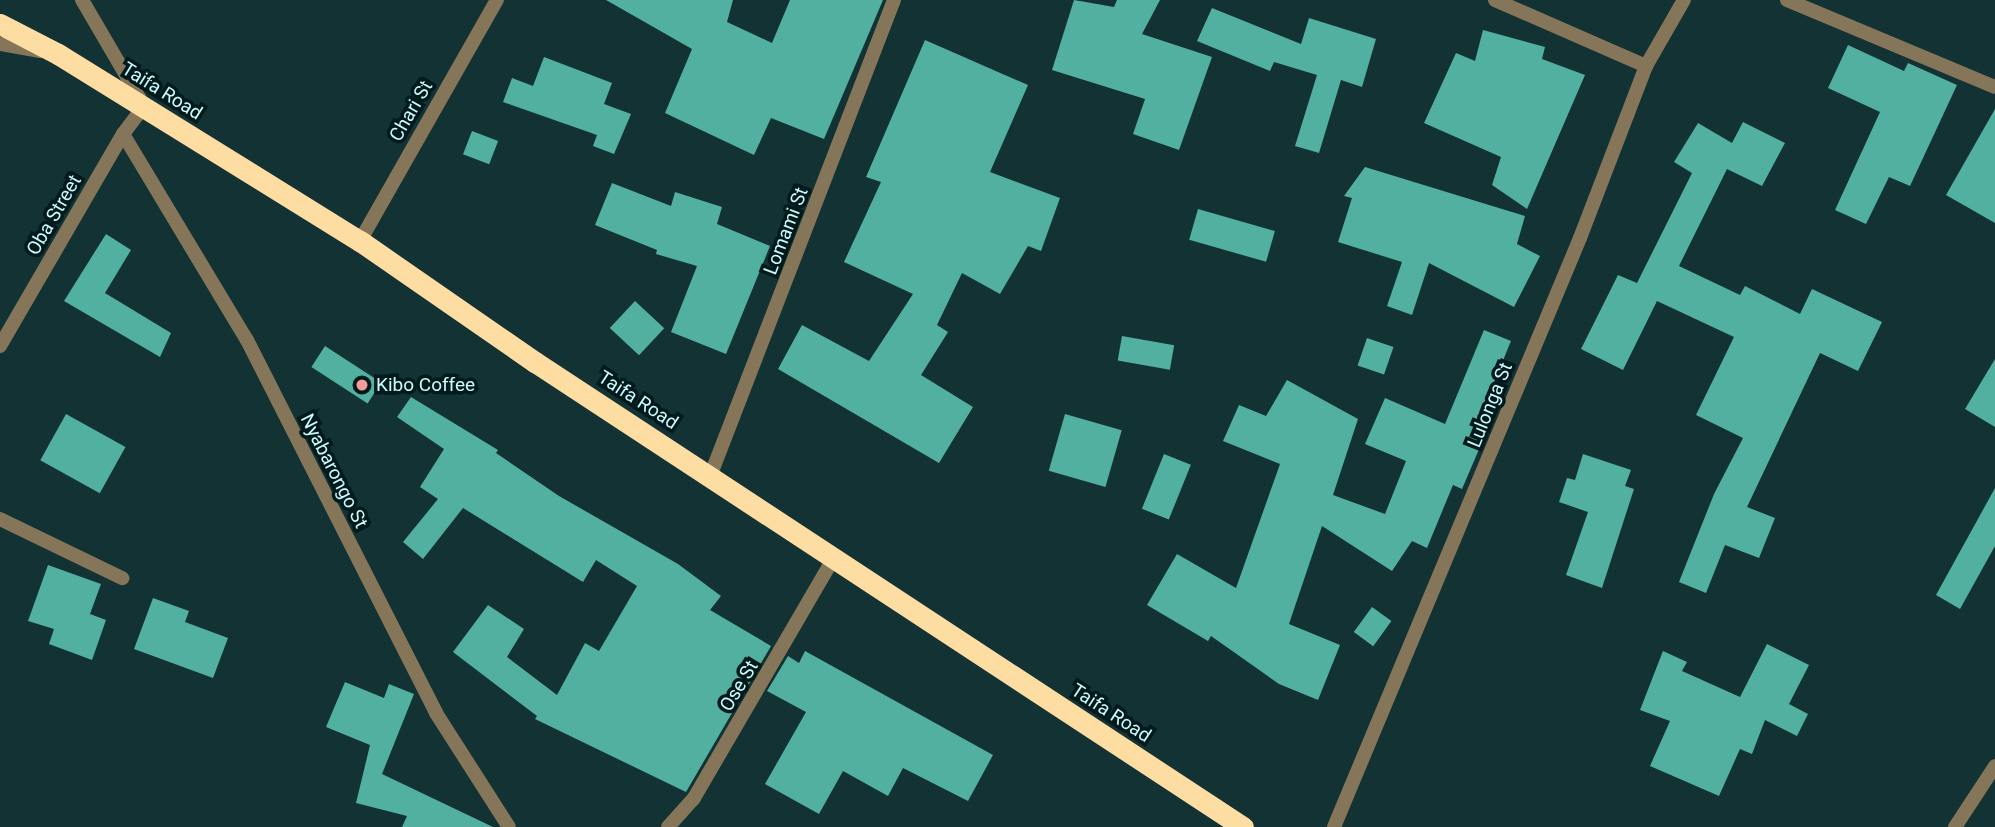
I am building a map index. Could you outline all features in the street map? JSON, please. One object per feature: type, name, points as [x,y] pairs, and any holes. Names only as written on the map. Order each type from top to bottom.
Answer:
[{"type":"highway","name":"Taifa Road","points":[[0,24],[58,54],[360,241],[536,362],[710,474],[833,559],[1232,824]]},
{"type":"street","points":[[82,0],[144,106]]},
{"type":"street","name":"Chari St","points":[[360,241],[497,0]]},
{"type":"street","name":"Lomami St","points":[[710,474],[894,0]]},
{"type":"street","points":[[1495,0],[1646,66]]},
{"type":"street","name":"Lulonga St","points":[[1334,827],[1575,251],[1646,66],[1684,0]]},
{"type":"street","points":[[1787,0],[1995,87]]},
{"type":"street","points":[[0,44],[58,54]]},
{"type":"street","name":"Oba Street","points":[[0,346],[122,134],[144,106]]},
{"type":"street","name":"Nyabarongo St","points":[[122,134],[247,340],[436,713],[509,827]]},
{"type":"street","points":[[0,519],[122,579]]},
{"type":"street","name":"Ose St","points":[[668,827],[694,798],[833,559]]},
{"type":"street","points":[[1955,827],[1995,766]]},
{"type":"building","points":[[606,0],[733,0],[727,22],[772,43],[790,0],[883,0],[824,139],[771,118],[754,155],[665,113],[692,49]]},
{"type":"building","points":[[1074,0],[1114,7],[1117,0],[1160,0],[1142,34],[1212,57],[1179,150],[1133,134],[1145,99],[1052,70]]},
{"type":"building","points":[[1212,8],[1301,44],[1309,18],[1376,39],[1362,87],[1341,80],[1319,153],[1295,146],[1317,75],[1274,62],[1270,71],[1197,41]]},
{"type":"building","points":[[1483,30],[1545,47],[1542,59],[1585,75],[1527,209],[1492,185],[1501,157],[1424,123],[1456,53],[1475,61]]},
{"type":"building","points":[[925,40],[1028,85],[990,172],[1060,198],[1041,251],[1028,246],[1000,294],[962,273],[937,325],[948,332],[921,375],[973,407],[939,463],[778,369],[802,325],[869,361],[913,294],[844,262],[881,182],[866,177]]},
{"type":"building","points":[[1848,45],[1904,71],[1908,63],[1957,85],[1910,186],[1889,177],[1866,224],[1835,210],[1880,112],[1828,88]]},
{"type":"building","points":[[544,57],[612,83],[604,104],[631,114],[614,154],[593,146],[597,135],[503,102],[512,78],[533,86]]},
{"type":"building","points":[[1995,109],[1995,223],[1946,195]]},
{"type":"building","points":[[1743,122],[1785,143],[1762,186],[1727,169],[1679,266],[1740,295],[1745,286],[1800,314],[1812,289],[1882,322],[1858,371],[1820,353],[1747,507],[1775,518],[1759,558],[1725,545],[1706,593],[1679,582],[1714,494],[1743,438],[1696,415],[1734,337],[1657,301],[1623,370],[1581,349],[1618,275],[1637,283],[1692,173],[1674,162],[1698,123],[1732,143]]},
{"type":"building","points":[[472,131],[498,141],[489,164],[463,154]]},
{"type":"building","points":[[1365,167],[1525,216],[1517,244],[1540,256],[1514,307],[1429,263],[1412,315],[1387,306],[1402,262],[1338,242],[1352,198],[1344,196]]},
{"type":"building","points":[[612,183],[671,206],[675,192],[722,207],[717,224],[770,246],[726,354],[671,332],[697,266],[656,254],[657,250],[595,225]]},
{"type":"building","points":[[1198,209],[1275,231],[1266,262],[1189,240]]},
{"type":"building","points":[[106,234],[131,250],[105,293],[171,333],[160,357],[64,301]]},
{"type":"building","points":[[635,301],[664,328],[639,355],[610,328]]},
{"type":"building","points":[[1484,330],[1511,341],[1472,436],[1483,440],[1462,489],[1453,485],[1427,548],[1412,541],[1392,571],[1322,526],[1289,624],[1340,645],[1318,700],[1279,684],[1211,636],[1208,641],[1147,605],[1177,554],[1236,588],[1280,464],[1223,441],[1239,405],[1266,416],[1287,380],[1358,419],[1333,495],[1385,514],[1406,461],[1365,444],[1385,398],[1445,424]]},
{"type":"building","points":[[1122,336],[1174,345],[1170,370],[1118,361]]},
{"type":"building","points":[[1367,338],[1393,347],[1384,375],[1358,365]]},
{"type":"building","points":[[325,346],[381,382],[368,403],[311,367]]},
{"type":"building","points":[[1995,359],[1995,427],[1965,409]]},
{"type":"building","points":[[411,397],[498,450],[496,453],[559,496],[678,564],[721,596],[710,610],[771,646],[686,792],[535,719],[537,716],[453,652],[488,605],[524,629],[507,657],[557,695],[585,643],[599,651],[637,586],[596,560],[583,582],[463,508],[423,559],[403,542],[438,499],[420,487],[444,449],[397,417]]},
{"type":"building","points":[[66,414],[125,447],[100,493],[40,460]]},
{"type":"building","points":[[1065,414],[1122,430],[1105,487],[1049,471]]},
{"type":"building","points":[[1164,454],[1191,465],[1169,520],[1142,509]]},
{"type":"building","points":[[1583,454],[1631,470],[1625,486],[1634,489],[1602,588],[1566,575],[1588,512],[1559,502],[1567,478],[1575,480]]},
{"type":"building","points":[[1995,488],[1995,546],[1960,609],[1936,595]]},
{"type":"building","points":[[48,565],[101,584],[90,614],[106,620],[92,660],[49,644],[54,629],[28,621]]},
{"type":"building","points":[[153,598],[189,611],[185,622],[228,638],[213,678],[134,649]]},
{"type":"building","points":[[1372,607],[1391,621],[1373,646],[1354,632]]},
{"type":"building","points":[[1767,644],[1809,665],[1789,704],[1808,714],[1797,736],[1765,720],[1752,754],[1740,749],[1719,796],[1650,766],[1670,721],[1640,710],[1663,651],[1687,662],[1682,671],[1740,697]]},
{"type":"building","points":[[805,651],[993,755],[968,801],[903,768],[888,796],[843,771],[819,814],[765,784],[806,712],[767,691],[788,656],[799,663]]},
{"type":"building","points":[[345,682],[384,698],[389,684],[414,694],[382,774],[493,827],[402,827],[407,816],[356,803],[370,745],[326,727]]},
{"type":"place","name":"Kibo Coffee","points":[[362,385]]}]
